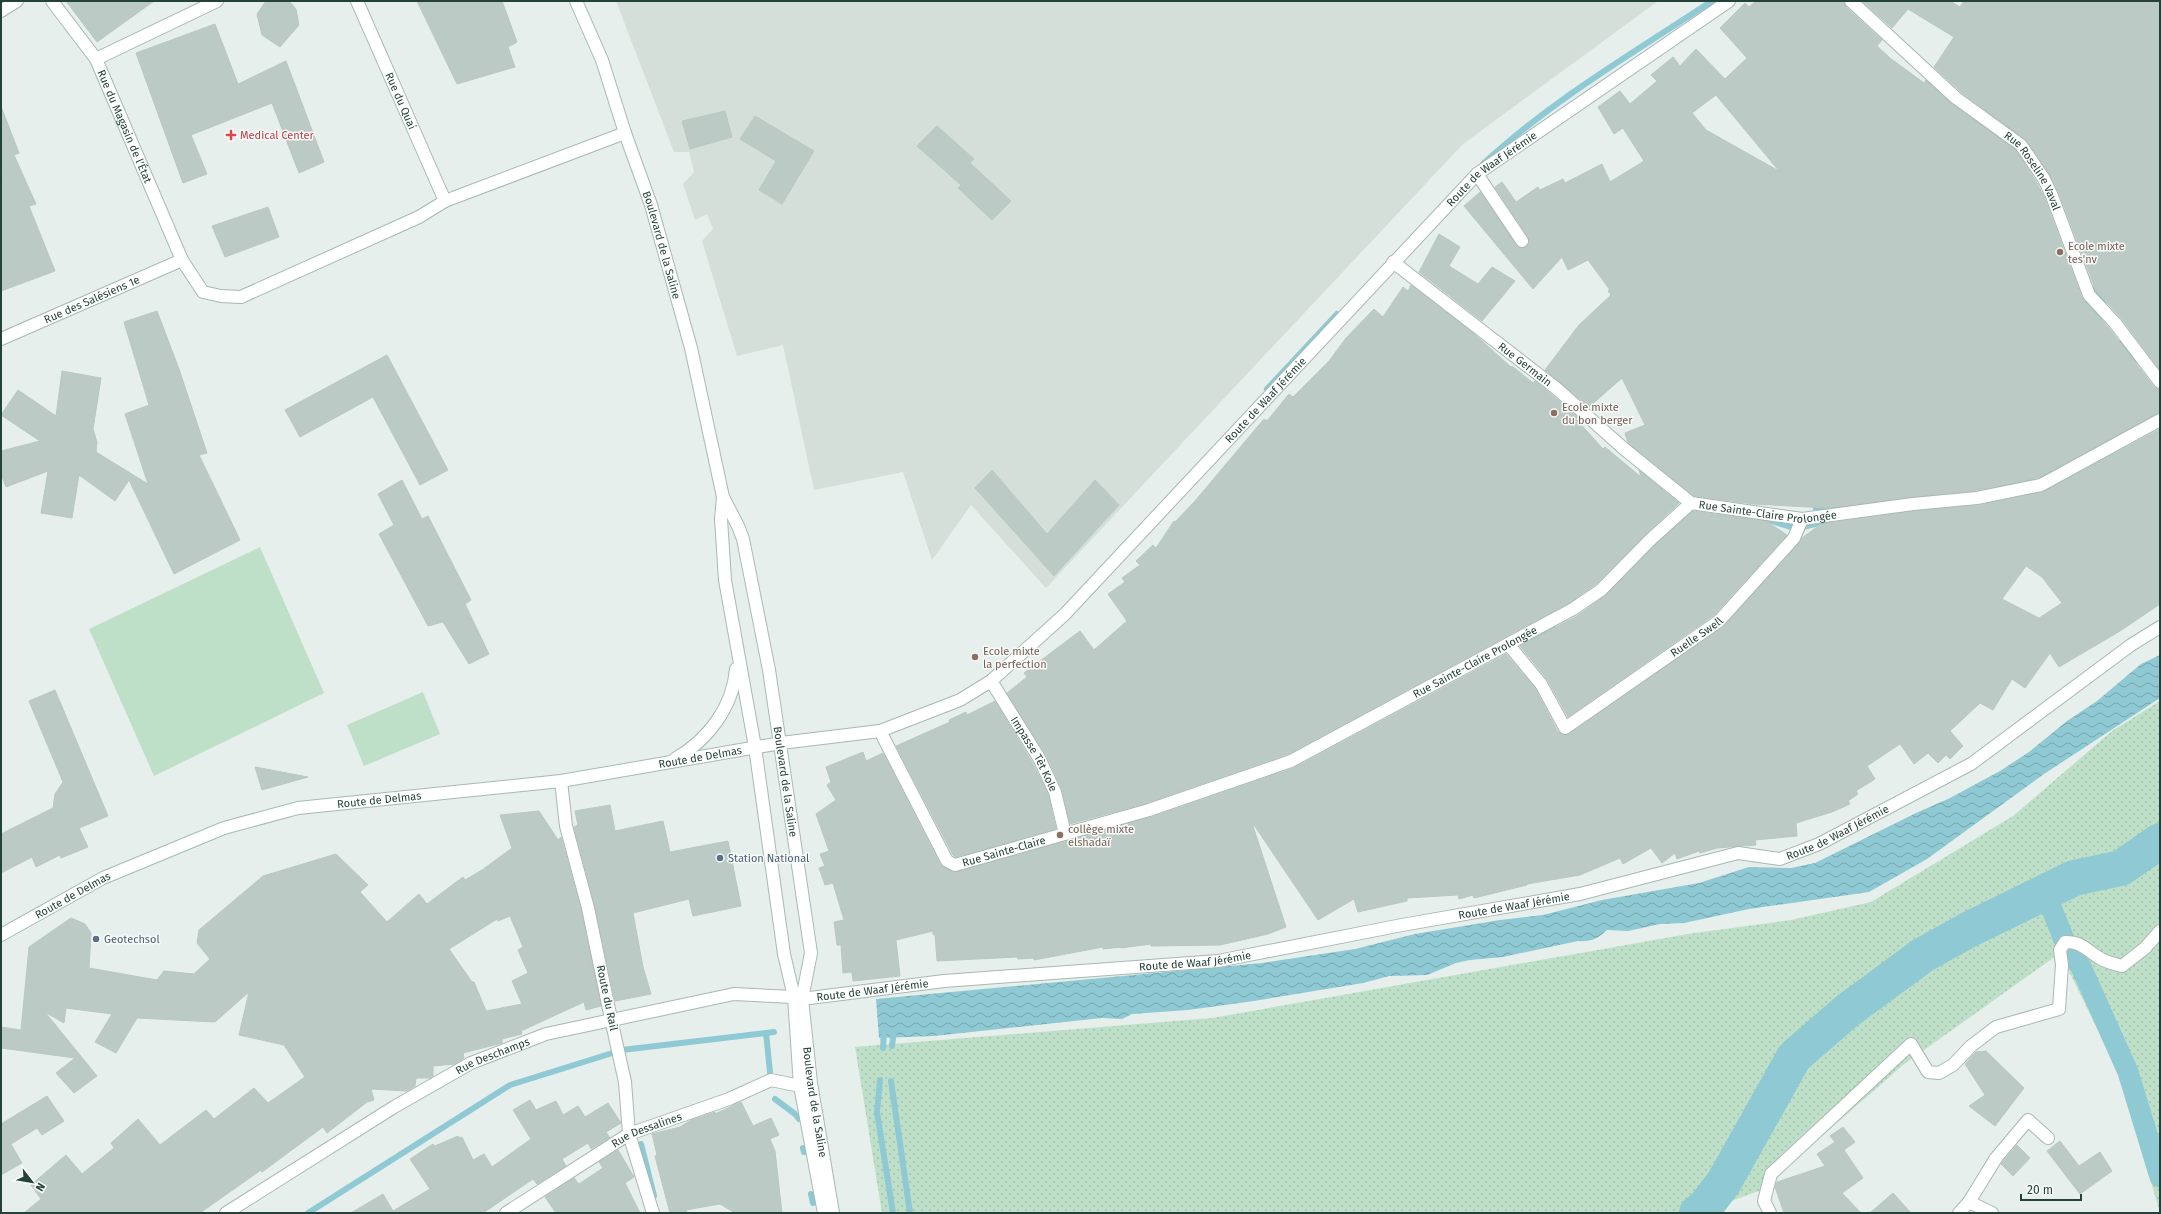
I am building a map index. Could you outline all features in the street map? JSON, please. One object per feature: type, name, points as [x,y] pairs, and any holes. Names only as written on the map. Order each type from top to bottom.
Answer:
[{"type":"street","points":[[1,11],[17,1]]},
{"type":"street","name":"Rue du Magasin de l'État","points":[[52,1],[96,59],[182,260],[203,292],[221,296],[241,297],[419,217],[445,200],[625,133]]},
{"type":"street","points":[[96,59],[203,3],[217,1]]},
{"type":"street","name":"Rue du Quai","points":[[357,1],[445,200]]},
{"type":"street","name":"Boulevard de la Saline","points":[[576,1],[602,60],[625,133],[651,205],[691,348],[723,497],[738,526],[744,545],[769,670],[811,952],[798,998],[800,1086],[824,1213]]},
{"type":"street","name":"Route de Waaf Jérémie","points":[[781,743],[880,731],[960,700],[991,681],[1066,614],[1267,400],[1393,262],[1477,174],[1729,1]]},
{"type":"street","name":"Rue Roseline Vaval","points":[[1851,1],[1956,98],[2022,145],[2044,179],[2052,196],[2089,295],[2115,323],[2160,382]]},
{"type":"street","points":[[1477,174],[1522,241]]},
{"type":"street","name":"Rue des Salésiens 1e","points":[[1,339],[182,260]]},
{"type":"street","name":"Rue Germain","points":[[1393,262],[1556,388],[1623,448],[1691,502]]},
{"type":"street","name":"Rue Sainte-Claire Prolongée","points":[[1291,761],[1573,609],[1601,590],[1650,540],[1691,502],[1802,519],[1913,504],[1977,498],[2041,485],[2160,420]]},
{"type":"street","name":"Boulevard de la Saline","points":[[723,497],[721,526],[724,580],[755,747],[784,954],[798,998],[833,1213]]},
{"type":"street","name":"Ruelle Swell","points":[[1508,644],[1541,684],[1565,728],[1719,621],[1794,538],[1802,519]]},
{"type":"street","name":"Route de Waaf Jérémie","points":[[798,998],[944,981],[1218,961],[1402,925],[1580,894],[1738,853],[1780,859],[1820,844],[1971,764],[2131,645],[2160,627]]},
{"type":"street","points":[[669,762],[700,741],[724,711],[733,687],[737,656]]},
{"type":"street","name":"Impasse Tèt Kole","points":[[991,681],[1039,758],[1055,792],[1065,834]]},
{"type":"street","name":"Rue Sainte-Claire","points":[[880,731],[945,856],[955,865],[1149,810],[1291,761]]},
{"type":"street","name":"Route de Delmas","points":[[1,935],[103,878],[224,828],[298,808],[561,781],[781,743]]},
{"type":"street","name":"Route du Rail","points":[[561,781],[566,826],[588,908],[625,1082],[629,1134],[653,1213]]},
{"type":"street","points":[[1770,1213],[1764,1201],[1771,1174],[1911,1044],[1928,1072],[1939,1073],[1952,1065],[1971,1046],[1996,1027],[2059,1009],[2062,965],[2060,950],[2065,942],[2074,942],[2086,947],[2098,958],[2122,966],[2144,948],[2160,931]]},
{"type":"street","name":"Rue Deschamps","points":[[226,1213],[394,1107],[471,1063],[546,1034],[734,994],[798,998]]},
{"type":"street","name":"Rue Dessalines","points":[[506,1213],[629,1134],[729,1099],[771,1080],[800,1086]]},
{"type":"street","points":[[1959,1213],[1969,1202],[1996,1158],[2028,1120],[2048,1138]]},
{"type":"street","points":[[1969,1202],[1992,1213]]},
{"type":"shaded area","points":[[616,1],[1658,1],[1463,144],[1046,588],[971,505],[932,560],[903,472],[814,490],[783,345],[737,356],[702,241],[713,229],[707,214],[695,220],[683,184],[694,172],[689,152],[674,152]]},
{"type":"green space","points":[[260,547],[324,693],[154,776],[89,629]]},
{"type":"green space","points":[[423,692],[440,734],[364,766],[347,725]]},
{"type":"green space","points":[[2160,701],[2160,1213],[2120,1075],[2060,953],[1903,1065],[1759,1191],[1698,1213],[882,1213],[855,1047],[1212,1018],[1688,934],[1791,920],[1871,902],[2013,816],[2112,731]]},
{"type":"water","points":[[2160,655],[2160,698],[2044,774],[1927,859],[1869,892],[1749,909],[1684,923],[1660,924],[1628,931],[1607,930],[1597,938],[1586,941],[1578,941],[1503,957],[1470,960],[1456,963],[1427,975],[1389,976],[1363,983],[1254,1001],[1188,1010],[1132,1014],[1122,1019],[1102,1018],[934,1036],[879,1038],[876,999],[1262,963],[1355,949],[1415,934],[1500,920],[1543,915],[1602,900],[1699,883],[1749,867],[1791,868],[1815,863],[1916,813],[1950,798],[2000,771],[2029,752],[2067,721],[2097,701],[2141,664]]},
{"type":"building","points":[[66,1],[154,1],[97,42]]},
{"type":"building","points":[[266,1],[289,1],[296,9],[299,25],[280,47],[262,35],[257,14]]},
{"type":"building","points":[[417,1],[502,1],[517,42],[508,47],[515,67],[457,84]]},
{"type":"building","points":[[1756,1],[1844,1],[1846,7],[1882,40],[1877,46],[1890,58],[1924,83],[1926,80],[1952,104],[2016,150],[2037,183],[2045,199],[2082,298],[2109,328],[2154,387],[2160,389],[2160,413],[2038,478],[1976,491],[1827,508],[1753,504],[1694,496],[1628,443],[1625,433],[1645,425],[1622,378],[1589,407],[1545,370],[1579,325],[1611,295],[1608,291],[1610,290],[1588,260],[1568,270],[1562,257],[1533,289],[1464,206],[1480,192],[1516,245],[1522,248],[1526,247],[1529,241],[1528,237],[1495,187],[1502,182],[1516,202],[1538,187],[1540,190],[1563,179],[1565,183],[1602,164],[1610,182],[1644,161],[1623,128],[1614,134],[1598,107],[1620,91],[1630,104],[1657,81],[1651,75],[1673,57],[1680,66],[1696,49],[1725,79],[1747,58],[1720,28],[1745,3],[1749,7]],"holes":[[[1716,95],[1779,171],[1706,130],[1692,113]]]},
{"type":"building","points":[[1862,1],[1950,1],[1960,7],[1964,1],[2160,1],[2160,370],[2121,318],[2096,291],[2059,193],[2050,175],[2027,141],[1961,92],[1934,67],[1954,37],[1908,9],[1892,28]]},
{"type":"building","points":[[215,24],[238,84],[286,61],[324,162],[299,173],[272,103],[191,135],[207,174],[183,183],[136,53]]},
{"type":"building","points":[[2,109],[19,153],[14,155],[36,204],[29,206],[55,271],[1,291]]},
{"type":"building","points":[[725,111],[732,137],[690,149],[682,121]]},
{"type":"building","points":[[755,116],[814,151],[782,204],[759,190],[776,161],[740,139]]},
{"type":"building","points":[[937,126],[974,159],[970,163],[1011,201],[992,220],[958,188],[961,185],[917,146]]},
{"type":"building","points":[[268,207],[279,237],[225,257],[212,226]]},
{"type":"building","points":[[1439,234],[1460,247],[1449,266],[1478,284],[1492,267],[1515,281],[1482,321],[1419,272]]},
{"type":"building","points":[[1411,285],[1473,333],[1511,367],[1512,366],[1533,383],[1535,381],[1551,394],[1577,417],[1576,419],[1603,449],[1605,447],[1641,477],[1639,470],[1679,503],[1596,584],[1569,603],[1288,754],[1147,803],[1070,824],[1062,789],[1046,755],[1007,693],[1027,677],[1024,673],[1080,631],[1094,650],[1127,621],[1108,594],[1125,582],[1122,578],[1140,565],[1136,561],[1153,545],[1156,548],[1174,521],[1175,522],[1195,501],[1264,419],[1267,421],[1289,394],[1293,397],[1329,361],[1346,338],[1374,309],[1383,317],[1403,287],[1408,291]]},
{"type":"building","points":[[157,311],[179,369],[207,453],[199,455],[240,540],[174,574],[129,480],[115,501],[79,475],[72,518],[41,513],[48,471],[6,487],[1,474],[1,451],[40,441],[1,415],[18,390],[56,416],[62,371],[101,378],[93,429],[97,442],[96,452],[148,484],[125,414],[149,405],[124,322]]},
{"type":"building","points":[[387,355],[448,470],[420,485],[373,397],[300,437],[285,410]]},
{"type":"building","points":[[2160,429],[2160,604],[2120,631],[2059,667],[2050,653],[2025,688],[2012,679],[1993,710],[1980,703],[1950,731],[1963,746],[1950,759],[1946,755],[1938,763],[1928,753],[1914,764],[1900,744],[1867,766],[1875,779],[1856,791],[1858,794],[1848,801],[1850,804],[1832,812],[1796,823],[1797,836],[1755,840],[1756,845],[1717,848],[1700,853],[1699,851],[1677,859],[1675,853],[1662,863],[1651,848],[1623,864],[1620,858],[1580,875],[1527,884],[1474,898],[1473,895],[1459,899],[1458,895],[1407,898],[1407,901],[1358,912],[1354,899],[1318,920],[1254,825],[1253,826],[1286,927],[1268,934],[1220,945],[1151,946],[1151,944],[1121,948],[1103,949],[1103,947],[1034,960],[1034,958],[1018,959],[1017,957],[937,961],[935,934],[933,935],[933,931],[896,940],[900,976],[853,981],[852,972],[843,973],[841,945],[837,945],[834,922],[844,920],[833,883],[825,885],[819,868],[825,866],[820,854],[829,851],[816,814],[836,800],[827,785],[831,782],[826,767],[863,752],[866,761],[883,753],[940,864],[952,872],[956,872],[1151,817],[1294,768],[1506,654],[1535,688],[1558,732],[1566,735],[1723,627],[1802,538],[1821,524],[1914,511],[1978,505],[2043,492]],"holes":[[[2026,566],[2042,577],[2062,603],[2039,618],[2002,599]]]},
{"type":"building","points":[[992,470],[1047,534],[1095,480],[1119,505],[1054,576],[975,488]]},
{"type":"building","points":[[402,480],[422,519],[428,516],[471,600],[465,604],[489,654],[469,664],[443,622],[428,626],[379,534],[394,525],[378,494]]},
{"type":"building","points":[[1693,511],[1766,521],[1787,535],[1714,615],[1568,717],[1547,679],[1520,646],[1577,616],[1605,596],[1655,545]]},
{"type":"building","points":[[55,690],[108,816],[79,828],[88,847],[61,858],[60,855],[36,867],[32,857],[1,873],[1,834],[53,808],[55,794],[63,782],[29,701]]},
{"type":"building","points":[[995,701],[1032,762],[1048,794],[1056,829],[956,857],[953,855],[896,746],[950,722],[949,720],[966,712],[967,715]]},
{"type":"building","points":[[255,767],[308,777],[262,790]]},
{"type":"building","points":[[610,805],[615,831],[663,821],[670,852],[728,841],[741,906],[693,916],[689,899],[633,913],[643,967],[651,994],[615,1001],[595,906],[574,827],[578,825],[575,811]]},
{"type":"building","points":[[539,811],[558,840],[561,837],[581,910],[601,1006],[586,1010],[584,1002],[521,1031],[522,1034],[502,1039],[502,1043],[463,1053],[464,1058],[455,1064],[433,1066],[433,1076],[430,1078],[416,1078],[415,1086],[407,1091],[371,1089],[374,1100],[367,1102],[327,1133],[323,1127],[262,1172],[261,1170],[200,1213],[24,1213],[41,1199],[31,1185],[66,1155],[82,1174],[114,1148],[111,1143],[138,1119],[160,1145],[206,1110],[214,1119],[254,1088],[268,1103],[305,1077],[284,1045],[239,1035],[249,992],[215,1022],[137,1018],[116,1053],[95,1042],[112,1014],[66,1008],[64,1023],[45,1012],[97,1076],[74,1093],[56,1073],[75,1058],[1,1048],[1,1027],[21,1030],[29,947],[71,918],[85,924],[91,933],[89,968],[157,980],[164,971],[194,974],[210,959],[197,943],[199,930],[263,876],[336,854],[368,885],[360,892],[387,922],[419,894],[427,904],[463,877],[465,880],[482,870],[512,848],[500,815]],"holes":[[[510,916],[523,947],[518,950],[528,973],[512,981],[522,1004],[486,1011],[474,982],[472,982],[449,949],[497,919],[498,921]]]},
{"type":"building","points":[[1986,1051],[2024,1088],[1995,1126],[1969,1106],[1985,1095],[1965,1064],[1976,1052]]},
{"type":"building","points":[[47,1096],[64,1121],[42,1135],[37,1128],[11,1144],[22,1163],[1,1175],[1,1124]]},
{"type":"building","points":[[530,1100],[536,1110],[556,1101],[563,1115],[578,1106],[585,1117],[608,1103],[621,1123],[606,1132],[610,1138],[591,1149],[588,1143],[562,1159],[566,1166],[537,1184],[533,1179],[483,1213],[351,1213],[383,1194],[393,1211],[430,1189],[410,1159],[433,1144],[435,1146],[458,1136],[459,1138],[462,1137],[473,1160],[484,1154],[492,1167],[531,1139],[513,1110]]},
{"type":"building","points":[[741,1102],[753,1126],[771,1118],[779,1135],[770,1139],[775,1151],[782,1213],[735,1213],[720,1204],[686,1210],[687,1213],[670,1213],[655,1156],[657,1155],[652,1134],[680,1127],[691,1120],[715,1112],[715,1114]]},
{"type":"building","points":[[1843,1127],[1855,1142],[1844,1150],[1863,1178],[1842,1193],[1861,1213],[1784,1213],[1775,1187],[1777,1182],[1825,1166],[1817,1154],[1835,1142],[1830,1136]]},
{"type":"building","points":[[2060,1141],[2079,1166],[2100,1152],[2112,1171],[2080,1194],[2047,1151]]},
{"type":"building","points":[[2017,1145],[2030,1158],[2013,1176],[2001,1164]]},
{"type":"building","points":[[618,1150],[634,1177],[625,1183],[640,1213],[556,1213],[545,1197],[574,1178],[579,1184],[603,1168],[599,1162]]},
{"type":"building","points":[[1893,1193],[1911,1213],[1870,1213]]},
{"type":"waterway","points":[[1483,164],[1509,141],[1565,98],[1712,1]]},
{"type":"waterway","points":[[2094,289],[2103,303]]},
{"type":"waterway","points":[[2088,301],[2099,319]]},
{"type":"waterway","points":[[1267,389],[1337,314]]},
{"type":"waterway","points":[[2120,344],[2137,360]]},
{"type":"waterway","points":[[2042,474],[2064,468]]},
{"type":"waterway","points":[[1987,490],[2032,478]]},
{"type":"waterway","points":[[2031,495],[2052,487]]},
{"type":"waterway","points":[[1987,501],[2008,501]]},
{"type":"waterway","points":[[1816,509],[1830,507],[1837,508],[1839,515]]},
{"type":"waterway","points":[[1762,518],[1794,528]]},
{"type":"waterway","points":[[1801,532],[1803,527],[1830,520]]},
{"type":"waterway","points":[[1533,639],[1553,626]]},
{"type":"waterway","points":[[1697,1213],[1705,1207],[1724,1182],[1794,1057],[1847,1011],[1923,955],[1970,929],[2074,878],[2121,868],[2160,841]]},
{"type":"waterway","points":[[2045,892],[2065,942],[2082,969],[2128,1072],[2160,1177]]},
{"type":"waterway","points":[[883,1048],[884,1030]]},
{"type":"waterway","points":[[892,1046],[894,1030]]},
{"type":"waterway","points":[[308,1213],[510,1085],[622,1050],[774,1032]]},
{"type":"waterway","points":[[766,1033],[770,1072]]},
{"type":"waterway","points":[[880,1080],[877,1112],[893,1213]]},
{"type":"waterway","points":[[891,1081],[910,1213]]},
{"type":"waterway","points":[[775,1099],[795,1114],[799,1119]]},
{"type":"waterway","points":[[641,1144],[654,1196]]},
{"type":"waterway","points":[[803,1148],[804,1152]]},
{"type":"waterway","points":[[811,1194],[813,1203]]},
{"type":"place","name":"Medical Center","points":[[231,135]]},
{"type":"place","name":"Ecole mixte tes'nv","points":[[2060,252]]},
{"type":"place","name":"Ecole mixte du bon berger","points":[[1554,413]]},
{"type":"place","name":"Ecole mixte la perfection","points":[[975,657]]},
{"type":"place","name":"collège mixte elshadaï","points":[[1060,835]]},
{"type":"place","name":"Station National","points":[[720,858]]},
{"type":"place","name":"Geotechsol","points":[[96,939]]}]
